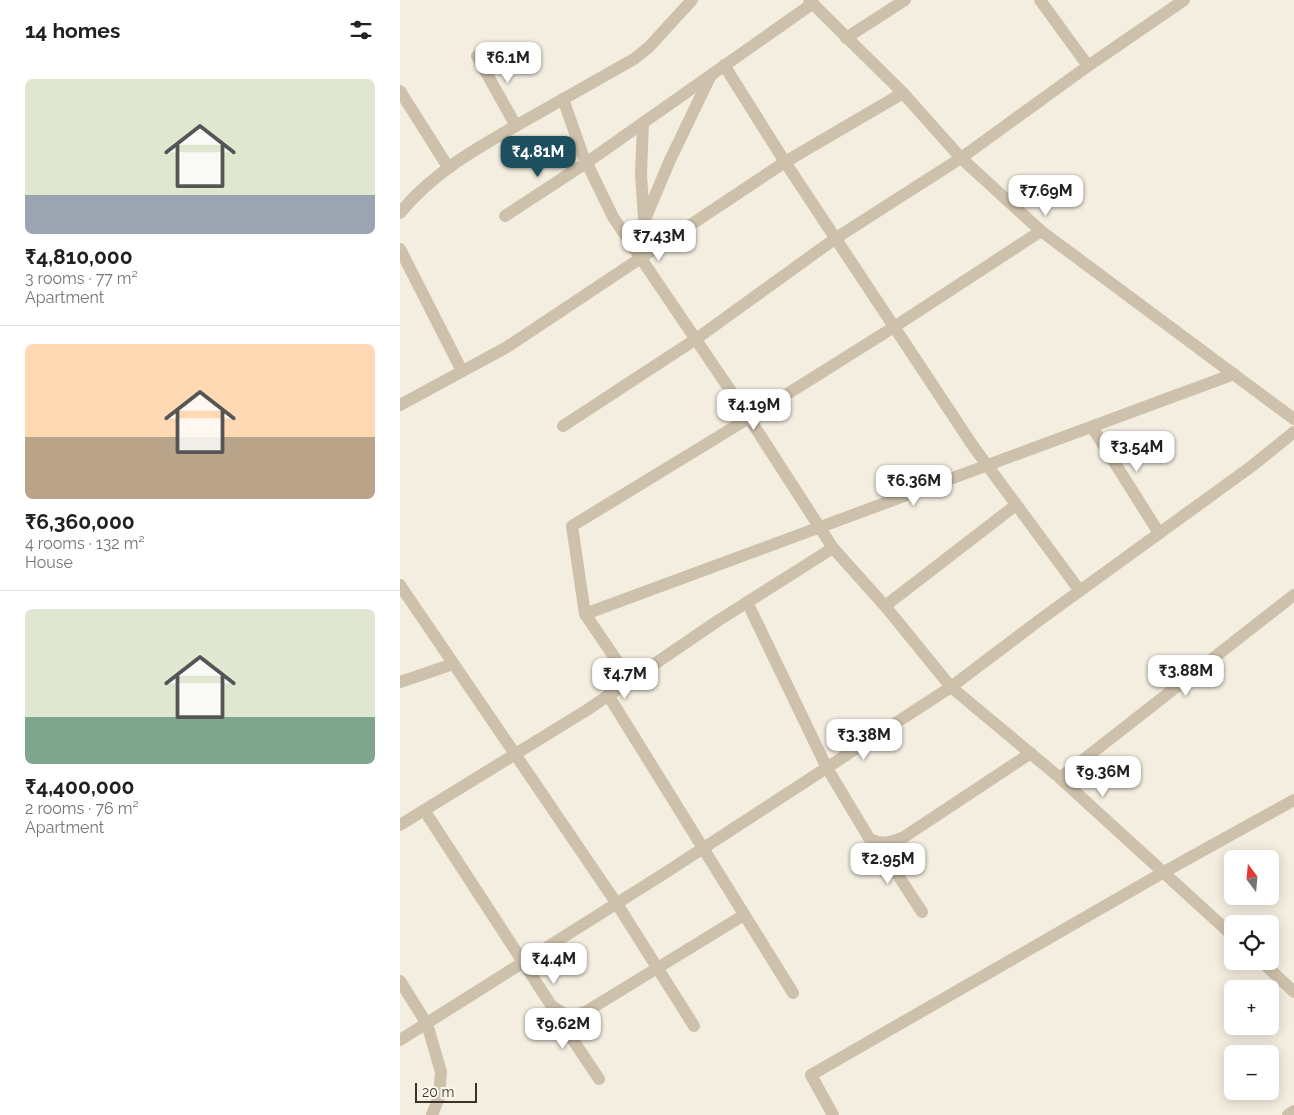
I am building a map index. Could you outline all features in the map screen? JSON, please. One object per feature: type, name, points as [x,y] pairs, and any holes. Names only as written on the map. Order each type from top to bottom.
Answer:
[{"type":"street","points":[[400,213],[413,197],[448,167],[634,58],[649,46],[692,0]]},
{"type":"street","points":[[846,38],[905,0]]},
{"type":"street","points":[[1040,0],[1088,66]]},
{"type":"street","points":[[563,426],[696,339],[836,238],[960,158],[1184,0]]},
{"type":"street","points":[[505,216],[643,123],[811,1],[903,93],[960,158],[1041,231],[1234,374],[1292,413]]},
{"type":"street","points":[[477,56],[516,126]]},
{"type":"street","points":[[724,65],[785,162],[987,467],[1080,591]]},
{"type":"street","points":[[637,253],[644,221],[670,160],[711,75]]},
{"type":"street","points":[[400,91],[448,167]]},
{"type":"street","points":[[400,406],[507,347],[637,253],[785,162],[903,93]]},
{"type":"street","points":[[563,99],[586,163],[612,217],[749,418],[833,548],[885,606],[951,687],[1060,778],[1224,928]]},
{"type":"street","points":[[643,123],[641,175],[644,221]]},
{"type":"street","points":[[630,680],[585,614],[572,526],[894,327],[1041,231]]},
{"type":"street","points":[[400,249],[462,371]]},
{"type":"street","points":[[585,614],[820,526],[987,467],[1234,374]]},
{"type":"street","points":[[1092,427],[1159,533]]},
{"type":"street","points":[[400,1040],[617,904],[951,687],[1294,432]]},
{"type":"street","points":[[885,606],[1016,505]]},
{"type":"street","points":[[400,825],[515,755],[747,602],[833,548]]},
{"type":"street","points":[[400,585],[617,904],[694,1026]]},
{"type":"street","points":[[1060,778],[1294,595]]},
{"type":"street","points":[[747,602],[827,768],[870,838],[877,843],[922,912]]},
{"type":"street","points":[[400,682],[453,664]]},
{"type":"street","points":[[608,695],[793,993]]},
{"type":"street","points":[[877,843],[892,842],[904,837],[1031,753]]},
{"type":"street","points":[[833,1115],[811,1075],[1164,872],[1294,800]]},
{"type":"street","points":[[424,810],[599,1079]]},
{"type":"street","points":[[551,1006],[561,1013],[575,1016],[587,1011],[744,915]]},
{"type":"street","points":[[1271,970],[1294,992]]},
{"type":"street","points":[[400,981],[427,1024],[440,1072],[439,1097],[432,1115]]},
{"type":"street","points":[[1288,1115],[1294,1110]]}]
